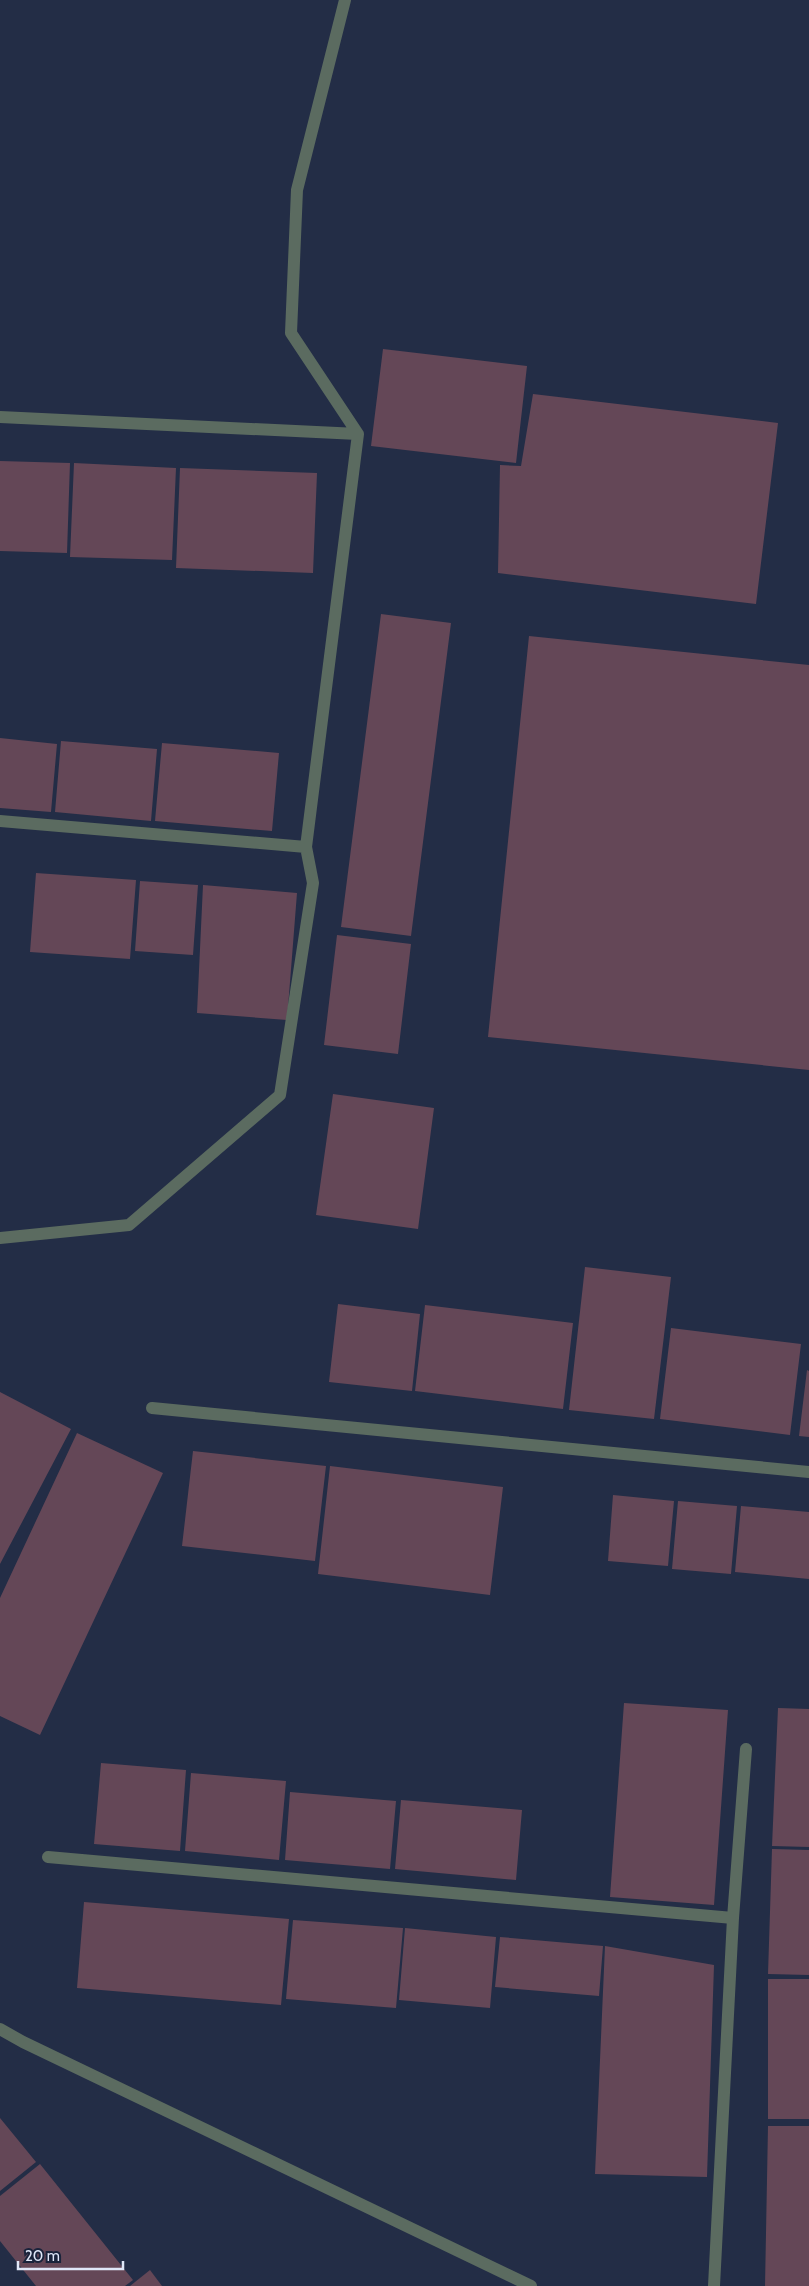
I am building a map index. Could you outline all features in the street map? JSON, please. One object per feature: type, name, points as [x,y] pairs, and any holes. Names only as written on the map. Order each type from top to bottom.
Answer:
[{"type":"street","points":[[0,1238],[129,1225],[280,1095],[313,883],[306,848],[358,434],[291,333],[297,190],[345,0]]},
{"type":"street","points":[[0,417],[358,434]]},
{"type":"street","points":[[0,821],[306,848]]},
{"type":"street","points":[[152,1408],[809,1472]]},
{"type":"street","points":[[714,2286],[733,1918],[746,1749]]},
{"type":"street","points":[[48,1857],[733,1918]]},
{"type":"street","points":[[0,2029],[23,2042],[525,2285]]},
{"type":"building","points":[[383,349],[527,366],[516,463],[371,446]]},
{"type":"building","points":[[533,394],[778,423],[756,604],[498,573],[500,465],[521,466]]},
{"type":"building","points":[[0,461],[70,463],[67,553],[0,551]]},
{"type":"building","points":[[74,463],[176,468],[172,560],[70,557]]},
{"type":"building","points":[[180,468],[317,473],[313,573],[176,568]]},
{"type":"building","points":[[381,614],[451,623],[411,936],[341,927]]},
{"type":"building","points":[[529,636],[809,665],[809,1070],[488,1037]]},
{"type":"building","points":[[0,738],[57,744],[51,812],[0,808]]},
{"type":"building","points":[[61,741],[157,749],[151,821],[55,812]]},
{"type":"building","points":[[162,743],[279,753],[272,831],[155,821]]},
{"type":"building","points":[[36,873],[136,880],[130,959],[30,952]]},
{"type":"building","points":[[140,881],[198,885],[193,955],[135,951]]},
{"type":"building","points":[[203,885],[297,893],[287,1020],[197,1013]]},
{"type":"building","points":[[337,935],[411,944],[398,1054],[324,1045]]},
{"type":"building","points":[[333,1094],[434,1108],[418,1229],[316,1215]]},
{"type":"building","points":[[585,1267],[671,1277],[654,1419],[569,1410]]},
{"type":"building","points":[[338,1304],[420,1314],[412,1391],[329,1382]]},
{"type":"building","points":[[425,1305],[573,1323],[563,1409],[415,1391]]},
{"type":"building","points":[[671,1328],[801,1344],[790,1435],[660,1419]]},
{"type":"building","points":[[807,1370],[809,1371],[809,1437],[799,1436]]},
{"type":"building","points":[[0,1392],[71,1429],[0,1564]]},
{"type":"building","points":[[77,1433],[163,1473],[40,1735],[0,1716],[0,1598]]},
{"type":"building","points":[[193,1451],[326,1466],[315,1561],[182,1546]]},
{"type":"building","points":[[330,1466],[503,1487],[490,1595],[318,1574]]},
{"type":"building","points":[[613,1495],[674,1501],[668,1566],[608,1561]]},
{"type":"building","points":[[678,1501],[737,1506],[731,1574],[672,1569]]},
{"type":"building","points":[[741,1506],[809,1512],[809,1579],[735,1572]]},
{"type":"building","points":[[624,1703],[728,1710],[714,1905],[610,1897]]},
{"type":"building","points":[[778,1708],[809,1709],[809,1847],[772,1846]]},
{"type":"building","points":[[101,1763],[186,1770],[180,1851],[94,1844]]},
{"type":"building","points":[[191,1773],[286,1781],[279,1860],[185,1851]]},
{"type":"building","points":[[290,1792],[396,1801],[390,1869],[285,1860]]},
{"type":"building","points":[[401,1800],[522,1810],[516,1880],[395,1869]]},
{"type":"building","points":[[772,1849],[809,1850],[809,1975],[768,1974]]},
{"type":"building","points":[[84,1902],[289,1919],[281,2005],[77,1988]]},
{"type":"building","points":[[293,1920],[403,1928],[396,2008],[286,1999]]},
{"type":"building","points":[[405,1928],[496,1937],[490,2008],[399,2000]]},
{"type":"building","points":[[500,1937],[603,1946],[599,1996],[495,1987]]},
{"type":"building","points":[[605,1946],[714,1965],[707,2177],[595,2174]]},
{"type":"building","points":[[768,1979],[809,1979],[809,2119],[768,2119]]},
{"type":"building","points":[[0,2118],[36,2162],[0,2191]]},
{"type":"building","points":[[768,2126],[809,2126],[809,2286],[765,2286]]},
{"type":"building","points":[[40,2164],[133,2280],[125,2286],[36,2286],[0,2241],[0,2196]]},
{"type":"building","points":[[150,2270],[162,2286],[130,2286]]}]
